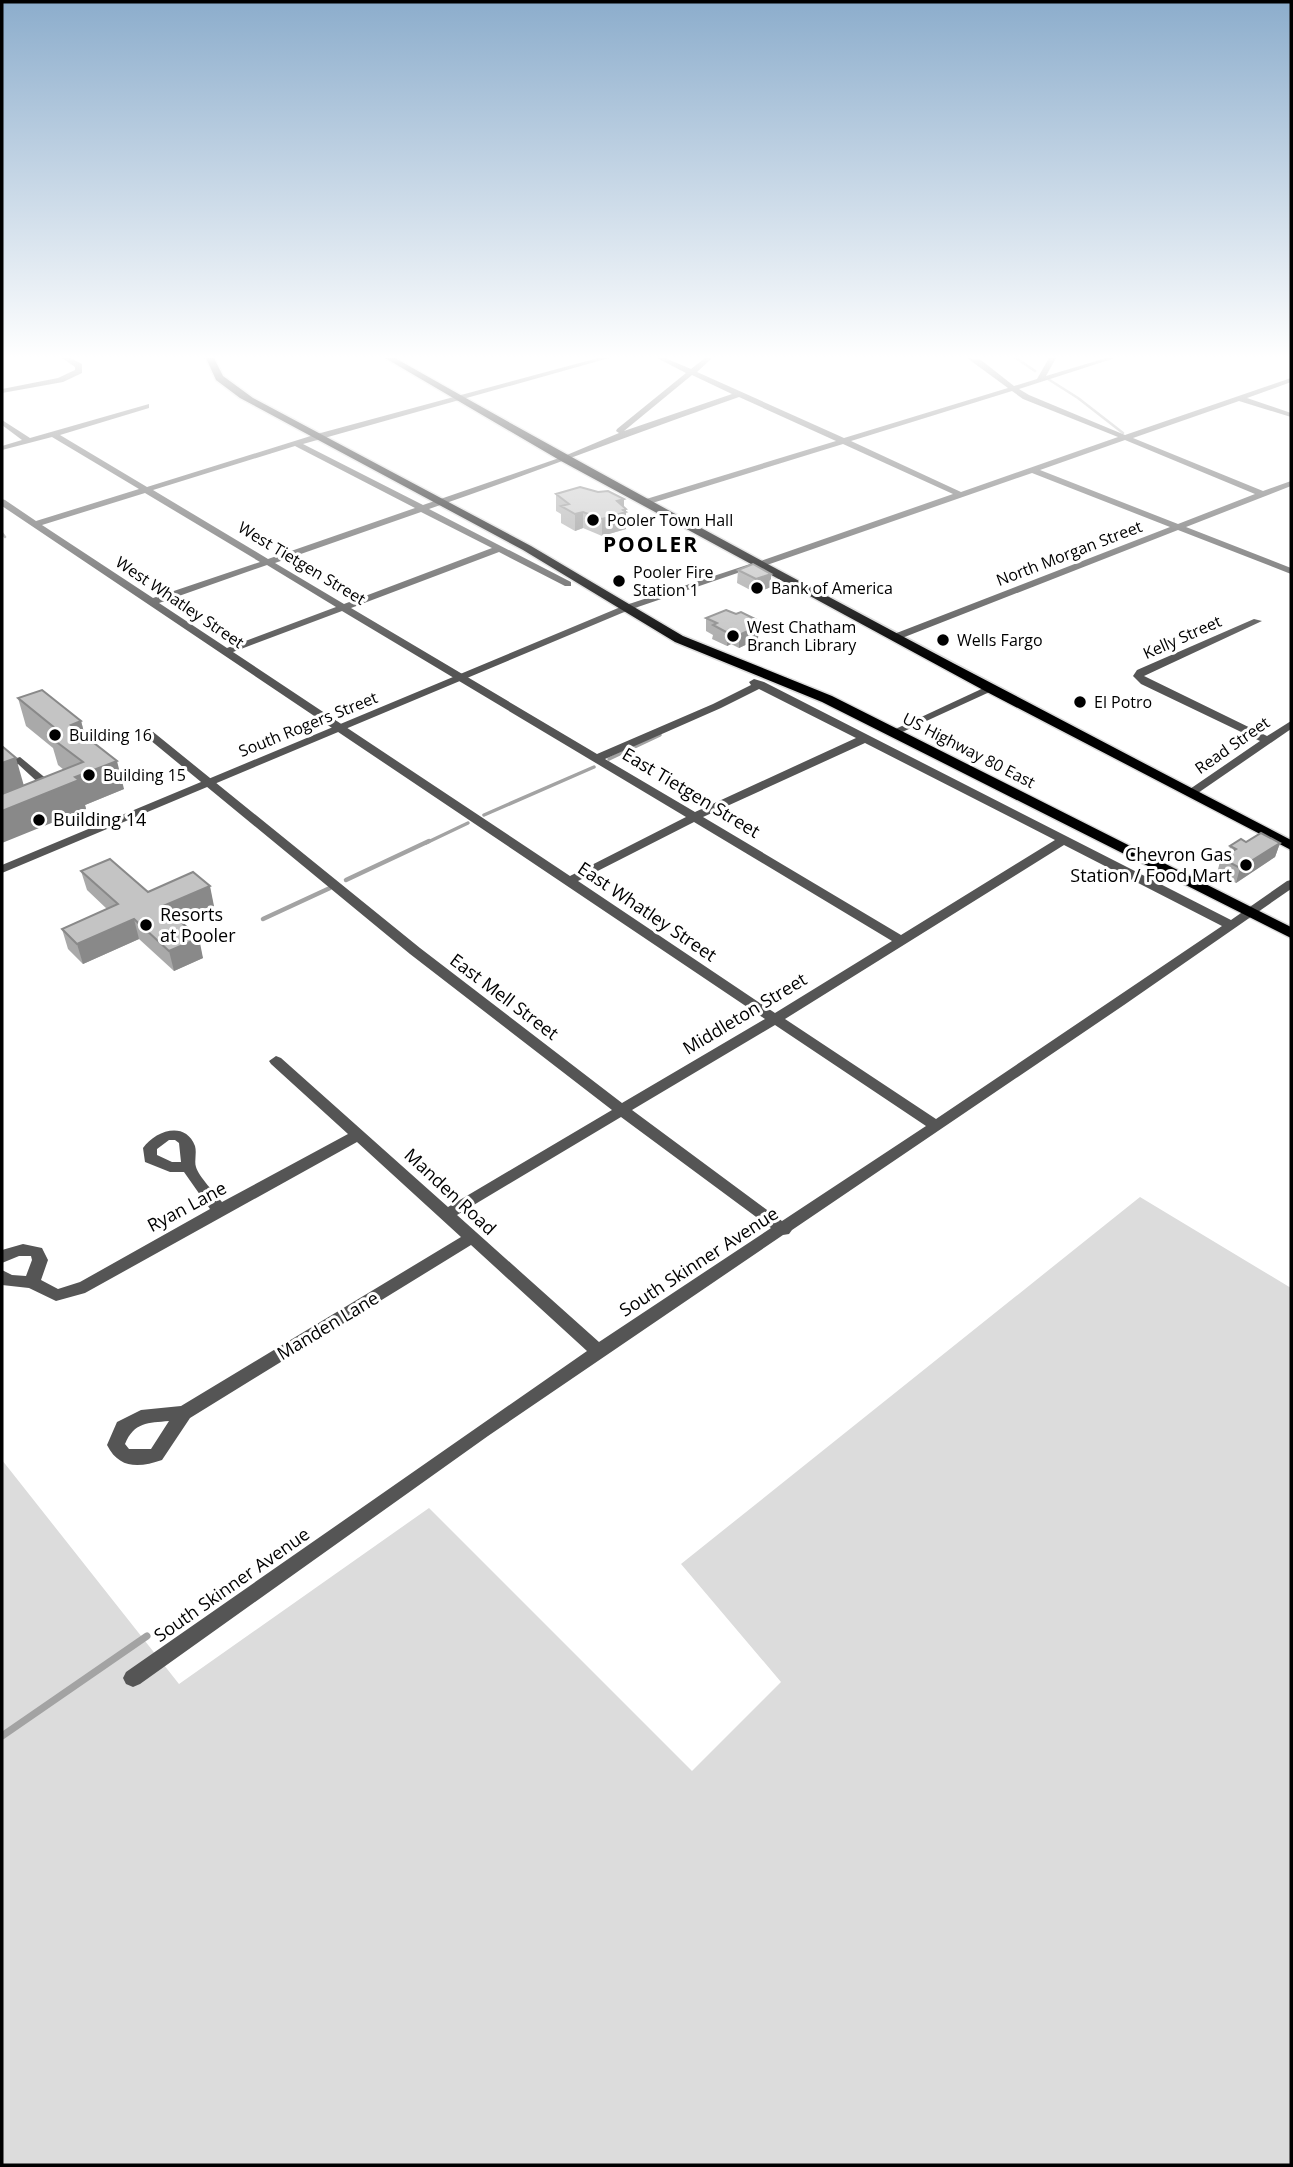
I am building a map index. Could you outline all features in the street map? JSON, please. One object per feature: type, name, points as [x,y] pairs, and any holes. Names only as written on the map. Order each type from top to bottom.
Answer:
[{"type":"main road","name":"US Highway 80 East","points":[[361,459],[568,571],[679,639],[827,699],[1291,933]]},
{"type":"main road","points":[[565,459],[898,636],[990,688],[1291,846]]},
{"type":"street","name":"West Tietgen Street","points":[[96,459],[461,678]]},
{"type":"street","points":[[36,524],[248,459]]},
{"type":"street","points":[[326,459],[568,584]]},
{"type":"street","points":[[152,602],[565,459]]},
{"type":"street","points":[[646,502],[785,459]]},
{"type":"street","points":[[884,459],[962,495]]},
{"type":"street","name":"South Rogers Street","points":[[2,869],[626,608],[1063,459]]},
{"type":"street","points":[[1176,459],[1263,494]]},
{"type":"street","points":[[1032,470],[1291,571]]},
{"type":"street","name":"North Morgan Street","points":[[898,636],[1291,483]]},
{"type":"street","name":"West Whatley Street","points":[[2,502],[341,728]]},
{"type":"street","points":[[224,652],[501,548]]},
{"type":"street","name":"Kelly Street","points":[[1257,621],[1138,676],[1144,682],[1267,740]]},
{"type":"street","name":"East Tietgen Street","points":[[461,678],[902,941]]},
{"type":"street","points":[[597,758],[717,706],[757,683],[1230,925]]},
{"type":"street","points":[[894,732],[990,688]]},
{"type":"street","name":"Read Street","points":[[1191,793],[1291,724]]},
{"type":"street","name":"East Whatley Street","points":[[341,728],[934,1125]]},
{"type":"street","name":"East Mell Street","points":[[148,733],[408,946],[784,1230]]},
{"type":"street","points":[[569,881],[696,816],[866,737]]},
{"type":"street","points":[[2,767],[20,760],[50,787],[31,798]]},
{"type":"street","name":"Middleton Street","points":[[446,1214],[623,1111],[1062,841]]},
{"type":"street","name":"South Skinner Avenue","points":[[133,1678],[598,1351],[784,1230],[934,1125],[1291,884]]},
{"type":"street","name":"Manden Road","points":[[276,1061],[598,1351]]},
{"type":"street","name":"Ryan Lane","points":[[2,1276],[8,1281],[32,1282],[56,1295],[85,1287],[359,1135]]},
{"type":"street","points":[[188,1167],[220,1211]]},
{"type":"street","name":"Manden Lane","points":[[184,1413],[471,1238]]},
{"type":"street","points":[[2,1257],[26,1248],[37,1252],[40,1260],[32,1282]]},
{"type":"shaded area","points":[[1140,1197],[1291,1288],[1291,2165],[2,2165],[2,1460],[179,1684],[429,1508],[692,1771],[781,1682],[681,1564]]},
{"type":"building","points":[[580,487],[598,492],[608,491],[624,499],[617,501],[626,512],[602,519],[583,512],[575,514],[561,506],[569,504],[556,494]]},
{"type":"building","points":[[753,564],[771,574],[756,579],[738,570]]},
{"type":"building","points":[[726,610],[736,614],[741,612],[755,619],[750,621],[759,626],[739,635],[732,631],[728,633],[706,618]]},
{"type":"building","points":[[42,690],[81,721],[71,725],[117,761],[75,777],[79,780],[2,811],[2,794],[83,762],[50,737],[61,733],[18,698]]},
{"type":"building","points":[[3,747],[16,758],[2,763]]},
{"type":"building","points":[[1261,833],[1280,843],[1240,868],[1221,858],[1236,849],[1230,846],[1241,839],[1246,842]]},
{"type":"building","points":[[110,859],[148,892],[193,872],[210,886],[163,906],[199,938],[169,951],[134,919],[77,944],[62,929],[118,904],[81,871]]},
{"type":"waterway","points":[[2,533],[5,537]]},
{"type":"waterway","points":[[609,759],[660,735]]},
{"type":"waterway","points":[[484,815],[594,767]]},
{"type":"waterway","points":[[426,843],[468,823]]},
{"type":"waterway","points":[[346,880],[429,841]]},
{"type":"waterway","points":[[263,919],[330,888]]},
{"type":"waterway","points":[[2,1736],[147,1636]]},
{"type":"place","name":"Pooler Town Hall","points":[[593,520]]},
{"type":"place","name":"Pooler Fire Station 1","points":[[619,581]]},
{"type":"place","name":"Bank of America","points":[[757,588]]},
{"type":"place","name":"West Chatham Branch Library","points":[[733,636]]},
{"type":"place","name":"Wells Fargo","points":[[943,640]]},
{"type":"place","name":"El Potro","points":[[1080,702]]},
{"type":"place","name":"Building 16","points":[[55,735]]},
{"type":"place","name":"Building 15","points":[[89,775]]},
{"type":"place","name":"Building 14","points":[[39,820]]},
{"type":"place","name":"Chevron Gas Station / Food Mart","points":[[1246,865]]},
{"type":"place","name":"Resorts at Pooler","points":[[146,925]]},
{"type":"district","name":"POOLER","points":[[651,545]]}]
